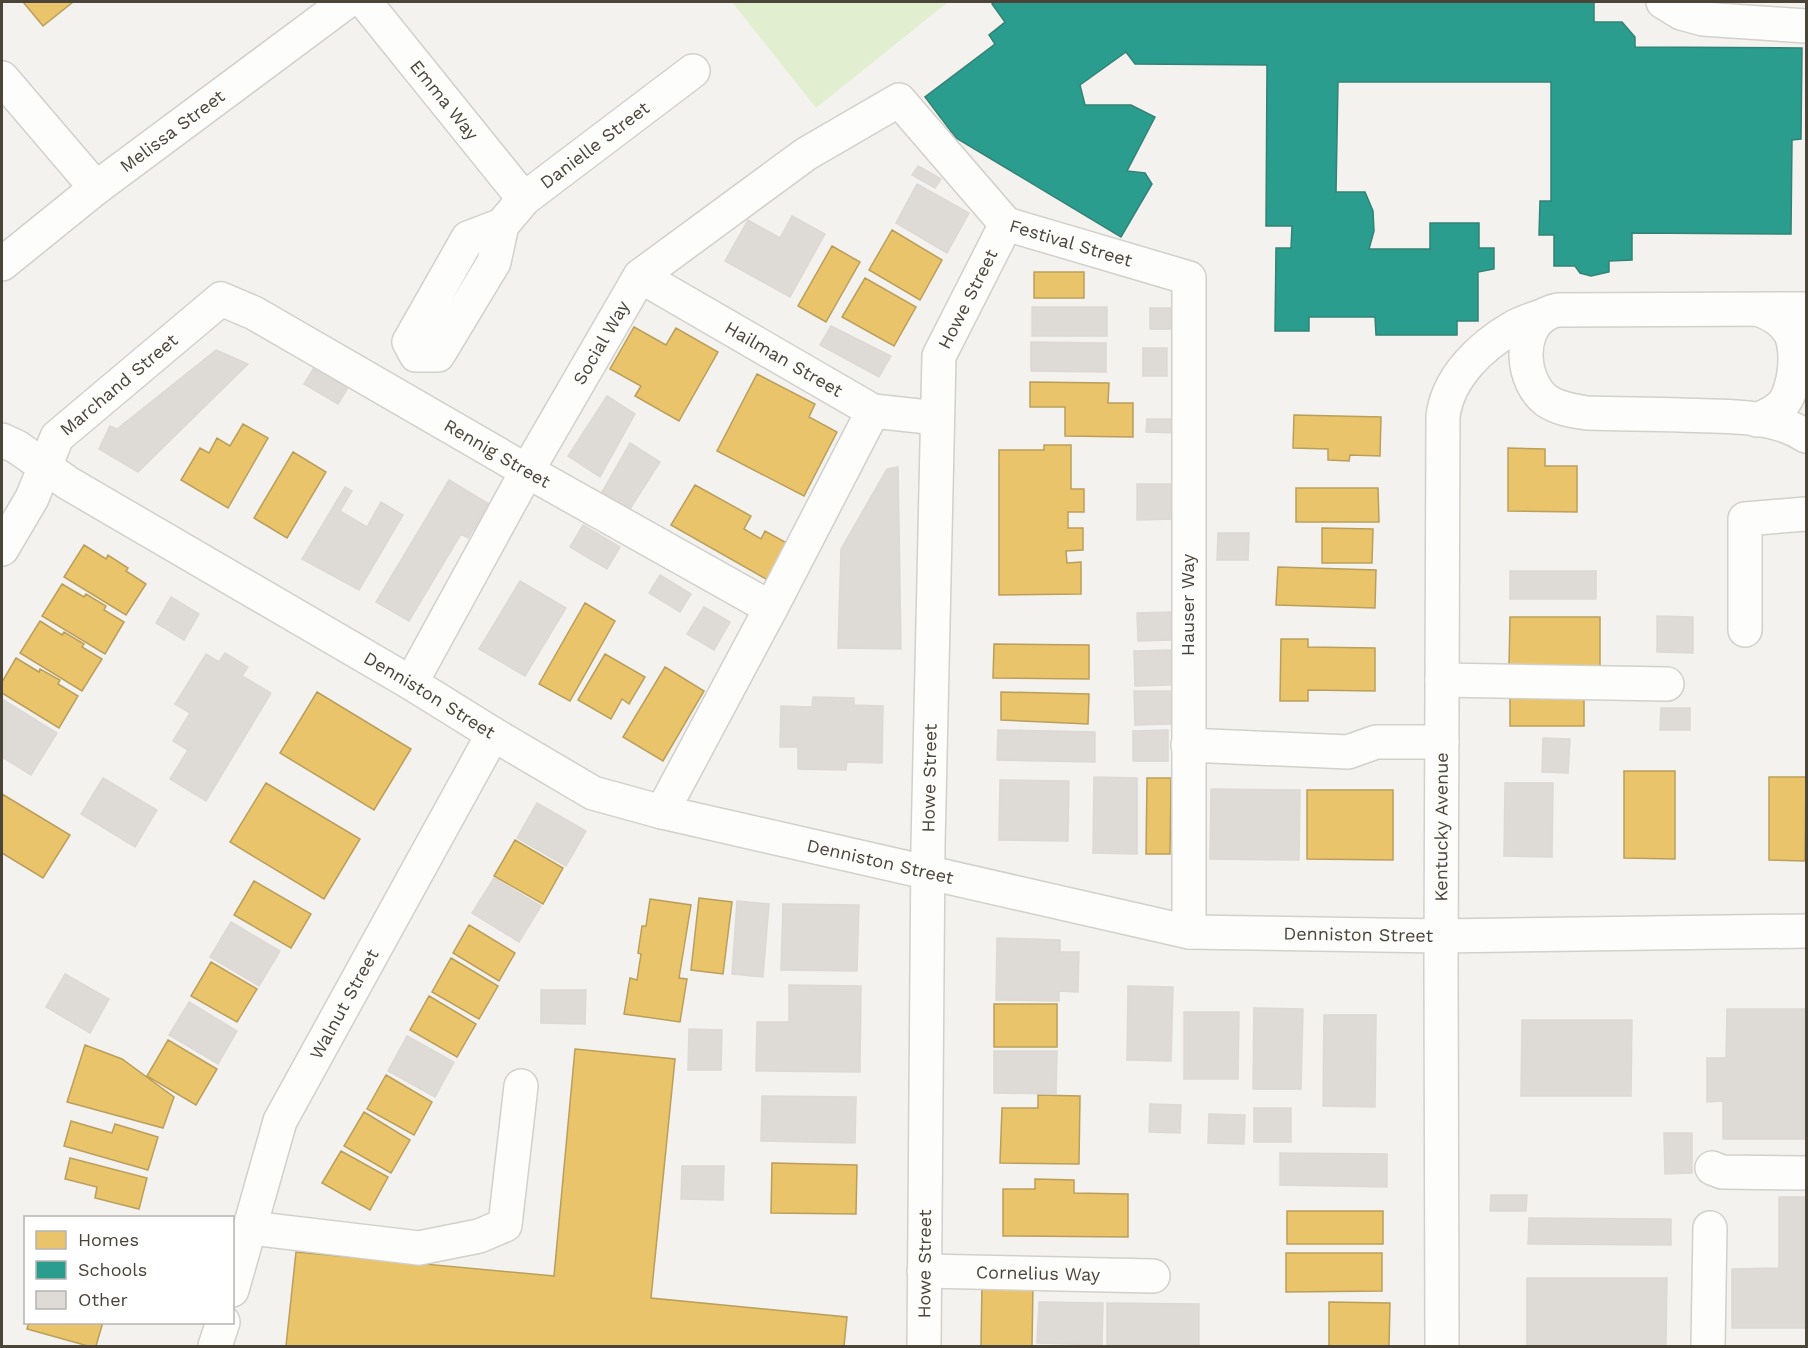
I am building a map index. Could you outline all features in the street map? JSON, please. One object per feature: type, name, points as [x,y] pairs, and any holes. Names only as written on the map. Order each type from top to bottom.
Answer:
[{"type":"street","name":"Melissa Street","points":[[2,264],[96,188],[346,2]]},
{"type":"street","name":"Emma Way","points":[[365,2],[524,199]]},
{"type":"street","points":[[1663,2],[1681,13],[1703,19],[1806,26]]},
{"type":"street","name":"Danielle Street","points":[[502,225],[524,199],[693,71]]},
{"type":"street","points":[[2,78],[96,188]]},
{"type":"street","name":"Festival Street","points":[[899,100],[1006,224],[1189,278]]},
{"type":"street","name":"Social Way","points":[[411,683],[527,471],[640,276],[806,154],[899,100]]},
{"type":"street","name":"Howe Street","points":[[924,1347],[928,872],[939,356],[1006,224]]},
{"type":"street","name":"Hailman Street","points":[[640,276],[873,411],[937,418]]},
{"type":"street","name":"Hauser Way","points":[[1189,278],[1189,932]]},
{"type":"street","name":"Rennig Street","points":[[221,299],[254,313],[527,471],[771,608]]},
{"type":"street","name":"Marchand Street","points":[[2,549],[32,498],[57,437],[221,299]]},
{"type":"street","name":"Kentucky Avenue","points":[[1442,1347],[1441,936],[1444,402],[1464,368],[1488,345],[1515,326],[1558,310],[1580,308],[1806,309]]},
{"type":"street","points":[[1757,420],[1783,405],[1791,391],[1794,373],[1791,333],[1776,318],[1760,310]]},
{"type":"street","points":[[1544,315],[1534,327],[1525,352],[1526,365],[1531,378],[1539,392],[1548,401],[1568,410],[1587,413],[1757,420],[1779,424],[1806,436]]},
{"type":"street","points":[[662,812],[873,411]]},
{"type":"street","name":"Denniston Street","points":[[2,440],[17,447],[68,483],[411,683],[593,793],[662,812],[1189,932],[1441,936],[1806,931]]},
{"type":"street","points":[[1745,630],[1745,519],[1806,514]]},
{"type":"street","points":[[1442,680],[1667,684]]},
{"type":"street","name":"Walnut Street","points":[[234,1283],[280,1121],[492,734]]},
{"type":"street","points":[[1188,745],[1348,752],[1376,742],[1442,742]]},
{"type":"street","points":[[251,1228],[419,1248],[479,1236],[505,1225],[521,1086]]},
{"type":"street","points":[[1712,1168],[1722,1172],[1806,1173]]},
{"type":"street","points":[[1708,1347],[1710,1228]]},
{"type":"street","name":"Cornelius Way","points":[[924,1271],[1153,1276]]},
{"type":"street","points":[[215,1347],[223,1324]]},
{"type":"green space","points":[[732,2],[948,2],[816,108]]},
{"type":"building: Homes","points":[[23,2],[73,2],[43,26]]},
{"type":"building: Homes","points":[[892,230],[942,260],[920,300],[869,270]]},
{"type":"building: Homes","points":[[832,246],[860,262],[826,322],[798,306]]},
{"type":"building: Homes","points":[[1034,272],[1084,272],[1084,298],[1034,298]]},
{"type":"building: Homes","points":[[865,278],[916,307],[894,346],[842,317]]},
{"type":"building: Homes","points":[[634,327],[666,345],[676,328],[718,352],[679,421],[635,396],[641,386],[610,369]]},
{"type":"building: Homes","points":[[757,374],[815,404],[809,417],[837,432],[804,496],[717,451]]},
{"type":"building: Homes","points":[[1030,382],[1109,383],[1108,403],[1133,403],[1133,437],[1065,436],[1065,407],[1030,407]]},
{"type":"building: Homes","points":[[1294,415],[1381,417],[1380,456],[1350,455],[1349,461],[1328,460],[1328,449],[1293,448]]},
{"type":"building: Homes","points":[[243,424],[268,438],[228,508],[181,480],[200,448],[209,453],[217,438],[230,446]]},
{"type":"building: Homes","points":[[1044,445],[1071,445],[1071,489],[1084,489],[1084,512],[1068,512],[1068,528],[1083,528],[1083,550],[1066,551],[1067,563],[1081,562],[1081,594],[999,595],[999,450],[1044,450]]},
{"type":"building: Homes","points":[[1508,448],[1545,449],[1545,466],[1577,466],[1577,512],[1508,511]]},
{"type":"building: Homes","points":[[293,452],[326,472],[287,538],[254,518]]},
{"type":"building: Homes","points":[[695,485],[751,516],[744,529],[761,539],[765,531],[794,547],[773,583],[671,525]]},
{"type":"building: Homes","points":[[1296,488],[1378,488],[1379,522],[1296,522]]},
{"type":"building: Homes","points":[[1322,528],[1373,529],[1372,563],[1322,563]]},
{"type":"building: Homes","points":[[84,545],[106,559],[108,555],[146,584],[126,615],[64,577]]},
{"type":"building: Homes","points":[[1278,567],[1376,570],[1375,608],[1276,605]]},
{"type":"building: Homes","points":[[62,584],[106,606],[104,610],[124,622],[105,654],[42,616]]},
{"type":"building: Homes","points":[[585,603],[615,621],[570,701],[539,684]]},
{"type":"building: Homes","points":[[1510,617],[1600,617],[1600,667],[1509,666]]},
{"type":"building: Homes","points":[[40,621],[62,635],[64,632],[84,644],[82,647],[102,659],[82,691],[20,653]]},
{"type":"building: Homes","points":[[1281,639],[1308,639],[1308,647],[1375,648],[1375,691],[1308,690],[1308,701],[1280,701]]},
{"type":"building: Homes","points":[[994,644],[1089,645],[1089,679],[993,678]]},
{"type":"building: Homes","points":[[605,654],[645,677],[629,704],[622,699],[611,719],[578,700]]},
{"type":"building: Homes","points":[[16,658],[39,672],[40,669],[60,680],[58,684],[78,696],[59,728],[2,693],[2,682]]},
{"type":"building: Homes","points":[[665,667],[704,691],[663,761],[623,737]]},
{"type":"building: Homes","points":[[1510,690],[1584,690],[1584,726],[1510,726]]},
{"type":"building: Homes","points":[[317,692],[411,749],[374,810],[280,753]]},
{"type":"building: Homes","points":[[1001,692],[1089,694],[1088,724],[1001,720]]},
{"type":"building: Homes","points":[[1624,771],[1675,771],[1675,859],[1624,858]]},
{"type":"building: Homes","points":[[1769,777],[1806,777],[1805,861],[1769,860]]},
{"type":"building: Homes","points":[[1147,778],[1171,778],[1170,854],[1146,854]]},
{"type":"building: Homes","points":[[266,783],[360,839],[324,899],[230,842]]},
{"type":"building: Homes","points":[[1307,790],[1393,790],[1393,860],[1307,859]]},
{"type":"building: Homes","points":[[2,794],[70,835],[43,878],[2,853]]},
{"type":"building: Homes","points":[[515,840],[563,868],[543,904],[494,876]]},
{"type":"building: Homes","points":[[254,881],[311,914],[291,948],[234,915]]},
{"type":"building: Homes","points":[[699,898],[732,902],[723,974],[691,970]]},
{"type":"building: Homes","points":[[650,899],[691,905],[679,978],[687,979],[680,1022],[624,1014],[630,978],[637,980],[642,926],[646,926]]},
{"type":"building: Homes","points":[[469,925],[515,953],[499,981],[453,953]]},
{"type":"building: Homes","points":[[451,958],[498,986],[479,1019],[432,992]]},
{"type":"building: Homes","points":[[211,962],[257,989],[237,1022],[191,996]]},
{"type":"building: Homes","points":[[429,996],[476,1024],[457,1057],[410,1030]]},
{"type":"building: Homes","points":[[994,1004],[1057,1004],[1057,1047],[994,1047]]},
{"type":"building: Homes","points":[[168,1040],[217,1069],[196,1105],[147,1076]]},
{"type":"building: Homes","points":[[85,1045],[122,1059],[174,1097],[163,1128],[67,1102]]},
{"type":"building: Homes","points":[[575,1049],[675,1059],[651,1298],[847,1317],[844,1346],[286,1346],[296,1252],[554,1276]]},
{"type":"building: Homes","points":[[386,1075],[432,1102],[414,1135],[367,1109]]},
{"type":"building: Homes","points":[[1038,1095],[1080,1096],[1079,1164],[1000,1163],[1002,1108],[1038,1108]]},
{"type":"building: Homes","points":[[364,1112],[410,1140],[391,1173],[344,1146]]},
{"type":"building: Homes","points":[[71,1121],[112,1133],[115,1124],[158,1137],[148,1170],[64,1146]]},
{"type":"building: Homes","points":[[341,1151],[388,1177],[370,1210],[322,1183]]},
{"type":"building: Homes","points":[[70,1158],[147,1178],[139,1209],[95,1198],[97,1187],[65,1179]]},
{"type":"building: Homes","points":[[772,1163],[857,1165],[856,1214],[771,1213]]},
{"type":"building: Homes","points":[[1035,1179],[1074,1180],[1074,1193],[1128,1194],[1128,1237],[1003,1236],[1003,1189],[1035,1189]]},
{"type":"building: Homes","points":[[1287,1211],[1383,1211],[1383,1244],[1287,1244]]},
{"type":"building: Homes","points":[[1286,1253],[1382,1253],[1382,1291],[1286,1292]]},
{"type":"building: Homes","points":[[982,1283],[1033,1284],[1032,1346],[981,1346]]},
{"type":"building: Homes","points":[[1329,1302],[1390,1303],[1389,1346],[1329,1346]]},
{"type":"building: Homes","points":[[28,1324],[102,1324],[96,1346],[88,1346],[27,1329]]},
{"type":"building: Schools","points":[[995,2],[1594,2],[1594,22],[1622,22],[1635,37],[1635,47],[1802,48],[1801,139],[1792,140],[1791,234],[1632,233],[1632,260],[1609,261],[1609,272],[1591,276],[1580,273],[1575,266],[1554,266],[1554,235],[1539,235],[1540,201],[1551,201],[1551,82],[1338,82],[1336,192],[1365,192],[1373,211],[1374,231],[1369,249],[1430,249],[1430,223],[1479,223],[1479,248],[1494,248],[1494,269],[1478,272],[1478,321],[1457,321],[1457,335],[1376,335],[1375,317],[1309,317],[1309,331],[1275,331],[1276,248],[1291,248],[1292,226],[1266,226],[1267,65],[1135,64],[1126,52],[1080,85],[1085,105],[1131,105],[1155,117],[1127,171],[1145,173],[1152,184],[1121,237],[956,138],[925,97],[995,44],[989,35],[1005,22],[992,4]]},
{"type":"building: Other","points":[[918,166],[941,179],[935,188],[912,175]]},
{"type":"building: Other","points":[[917,184],[969,213],[947,253],[896,223]]},
{"type":"building: Other","points":[[792,216],[825,234],[790,297],[725,261],[748,220],[780,238]]},
{"type":"building: Other","points":[[1032,307],[1107,307],[1107,336],[1032,336]]},
{"type":"building: Other","points":[[1150,308],[1171,308],[1171,329],[1150,329]]},
{"type":"building: Other","points":[[831,326],[891,356],[879,377],[820,345]]},
{"type":"building: Other","points":[[1031,342],[1106,343],[1106,372],[1031,371]]},
{"type":"building: Other","points":[[1143,348],[1167,348],[1167,376],[1143,376]]},
{"type":"building: Other","points":[[216,350],[248,364],[138,472],[99,449],[110,426],[117,429]]},
{"type":"building: Other","points":[[315,366],[349,386],[338,404],[304,384]]},
{"type":"building: Other","points":[[607,396],[635,414],[600,477],[568,456]]},
{"type":"building: Other","points":[[1147,419],[1178,419],[1177,433],[1146,432]]},
{"type":"building: Other","points":[[630,443],[660,462],[630,509],[602,492]]},
{"type":"building: Other","points":[[898,467],[901,649],[838,648],[841,549],[887,469]]},
{"type":"building: Other","points":[[449,480],[489,504],[468,538],[461,534],[409,621],[376,602]]},
{"type":"building: Other","points":[[1137,484],[1174,484],[1174,519],[1137,520]]},
{"type":"building: Other","points":[[345,487],[352,491],[340,511],[367,527],[381,502],[403,515],[359,590],[302,559]]},
{"type":"building: Other","points":[[583,525],[620,547],[607,569],[570,547]]},
{"type":"building: Other","points":[[1218,533],[1249,533],[1248,560],[1217,560]]},
{"type":"building: Other","points":[[1510,571],[1596,571],[1596,599],[1510,599]]},
{"type":"building: Other","points":[[660,575],[691,594],[680,612],[649,593]]},
{"type":"building: Other","points":[[520,581],[566,608],[525,676],[479,649]]},
{"type":"building: Other","points":[[171,597],[199,614],[184,640],[156,623]]},
{"type":"building: Other","points":[[704,607],[730,622],[714,650],[687,634]]},
{"type":"building: Other","points":[[1173,612],[1173,640],[1138,641],[1137,613]]},
{"type":"building: Other","points":[[1657,616],[1693,617],[1693,653],[1657,652]]},
{"type":"building: Other","points":[[1171,650],[1171,685],[1135,686],[1134,651]]},
{"type":"building: Other","points":[[225,653],[248,667],[242,676],[271,693],[206,801],[170,779],[188,750],[173,741],[190,713],[175,704],[206,654],[219,662]]},
{"type":"building: Other","points":[[1134,691],[1171,691],[1171,724],[1135,725]]},
{"type":"building: Other","points":[[813,697],[854,698],[854,705],[883,706],[882,763],[847,762],[846,770],[798,769],[798,747],[780,747],[781,706],[812,707]]},
{"type":"building: Other","points":[[2,699],[57,733],[31,775],[2,757]]},
{"type":"building: Other","points":[[1661,708],[1690,708],[1690,730],[1660,730]]},
{"type":"building: Other","points":[[998,730],[1095,732],[1095,762],[997,760]]},
{"type":"building: Other","points":[[1168,730],[1168,761],[1133,761],[1133,731]]},
{"type":"building: Other","points":[[1543,738],[1570,739],[1568,773],[1542,772]]},
{"type":"building: Other","points":[[1094,777],[1137,778],[1137,854],[1093,853]]},
{"type":"building: Other","points":[[103,778],[157,810],[135,847],[81,814]]},
{"type":"building: Other","points":[[1000,780],[1069,781],[1068,841],[999,840]]},
{"type":"building: Other","points":[[1505,783],[1553,783],[1552,857],[1504,856]]},
{"type":"building: Other","points":[[1211,789],[1300,790],[1299,860],[1210,859]]},
{"type":"building: Other","points":[[537,803],[586,831],[566,866],[517,838]]},
{"type":"building: Other","points":[[494,878],[541,906],[519,942],[472,913]]},
{"type":"building: Other","points":[[737,901],[769,904],[763,977],[732,974]]},
{"type":"building: Other","points":[[783,904],[859,905],[857,971],[781,970]]},
{"type":"building: Other","points":[[231,922],[280,951],[259,986],[210,957]]},
{"type":"building: Other","points":[[997,938],[1060,940],[1060,952],[1079,952],[1078,992],[1059,991],[1059,1001],[996,1000]]},
{"type":"building: Other","points":[[65,974],[109,999],[90,1033],[46,1007]]},
{"type":"building: Other","points":[[789,985],[861,986],[860,1072],[756,1071],[757,1022],[789,1022]]},
{"type":"building: Other","points":[[1128,986],[1173,987],[1171,1061],[1127,1060]]},
{"type":"building: Other","points":[[541,990],[586,990],[585,1024],[541,1023]]},
{"type":"building: Other","points":[[189,1002],[237,1031],[218,1064],[169,1035]]},
{"type":"building: Other","points":[[1254,1008],[1303,1009],[1301,1089],[1253,1089]]},
{"type":"building: Other","points":[[1727,1009],[1806,1009],[1806,1139],[1723,1139],[1723,1101],[1707,1102],[1707,1058],[1726,1058]]},
{"type":"building: Other","points":[[1184,1012],[1239,1012],[1238,1079],[1184,1079]]},
{"type":"building: Other","points":[[1324,1015],[1376,1015],[1375,1107],[1323,1106]]},
{"type":"building: Other","points":[[1522,1020],[1632,1020],[1631,1096],[1521,1096]]},
{"type":"building: Other","points":[[689,1029],[722,1030],[721,1070],[688,1070]]},
{"type":"building: Other","points":[[407,1036],[454,1062],[435,1097],[388,1071]]},
{"type":"building: Other","points":[[994,1051],[1057,1051],[1056,1094],[994,1093]]},
{"type":"building: Other","points":[[762,1096],[856,1097],[855,1143],[761,1141]]},
{"type":"building: Other","points":[[1150,1104],[1181,1105],[1180,1133],[1149,1132]]},
{"type":"building: Other","points":[[1254,1108],[1291,1108],[1291,1142],[1254,1142]]},
{"type":"building: Other","points":[[1209,1114],[1245,1115],[1244,1144],[1208,1143]]},
{"type":"building: Other","points":[[1664,1133],[1692,1133],[1692,1173],[1665,1174]]},
{"type":"building: Other","points":[[1280,1153],[1387,1154],[1387,1187],[1280,1185]]},
{"type":"building: Other","points":[[682,1166],[724,1166],[723,1200],[681,1199]]},
{"type":"building: Other","points":[[1491,1195],[1527,1195],[1526,1211],[1490,1211]]},
{"type":"building: Other","points":[[1779,1197],[1806,1197],[1806,1328],[1732,1328],[1732,1269],[1779,1268]]},
{"type":"building: Other","points":[[1529,1218],[1671,1219],[1671,1245],[1528,1244]]},
{"type":"building: Other","points":[[1527,1278],[1667,1278],[1666,1346],[1527,1346]]},
{"type":"building: Other","points":[[1039,1302],[1103,1303],[1102,1345],[1037,1343]]},
{"type":"building: Other","points":[[1107,1303],[1199,1304],[1199,1345],[1107,1345]]}]
